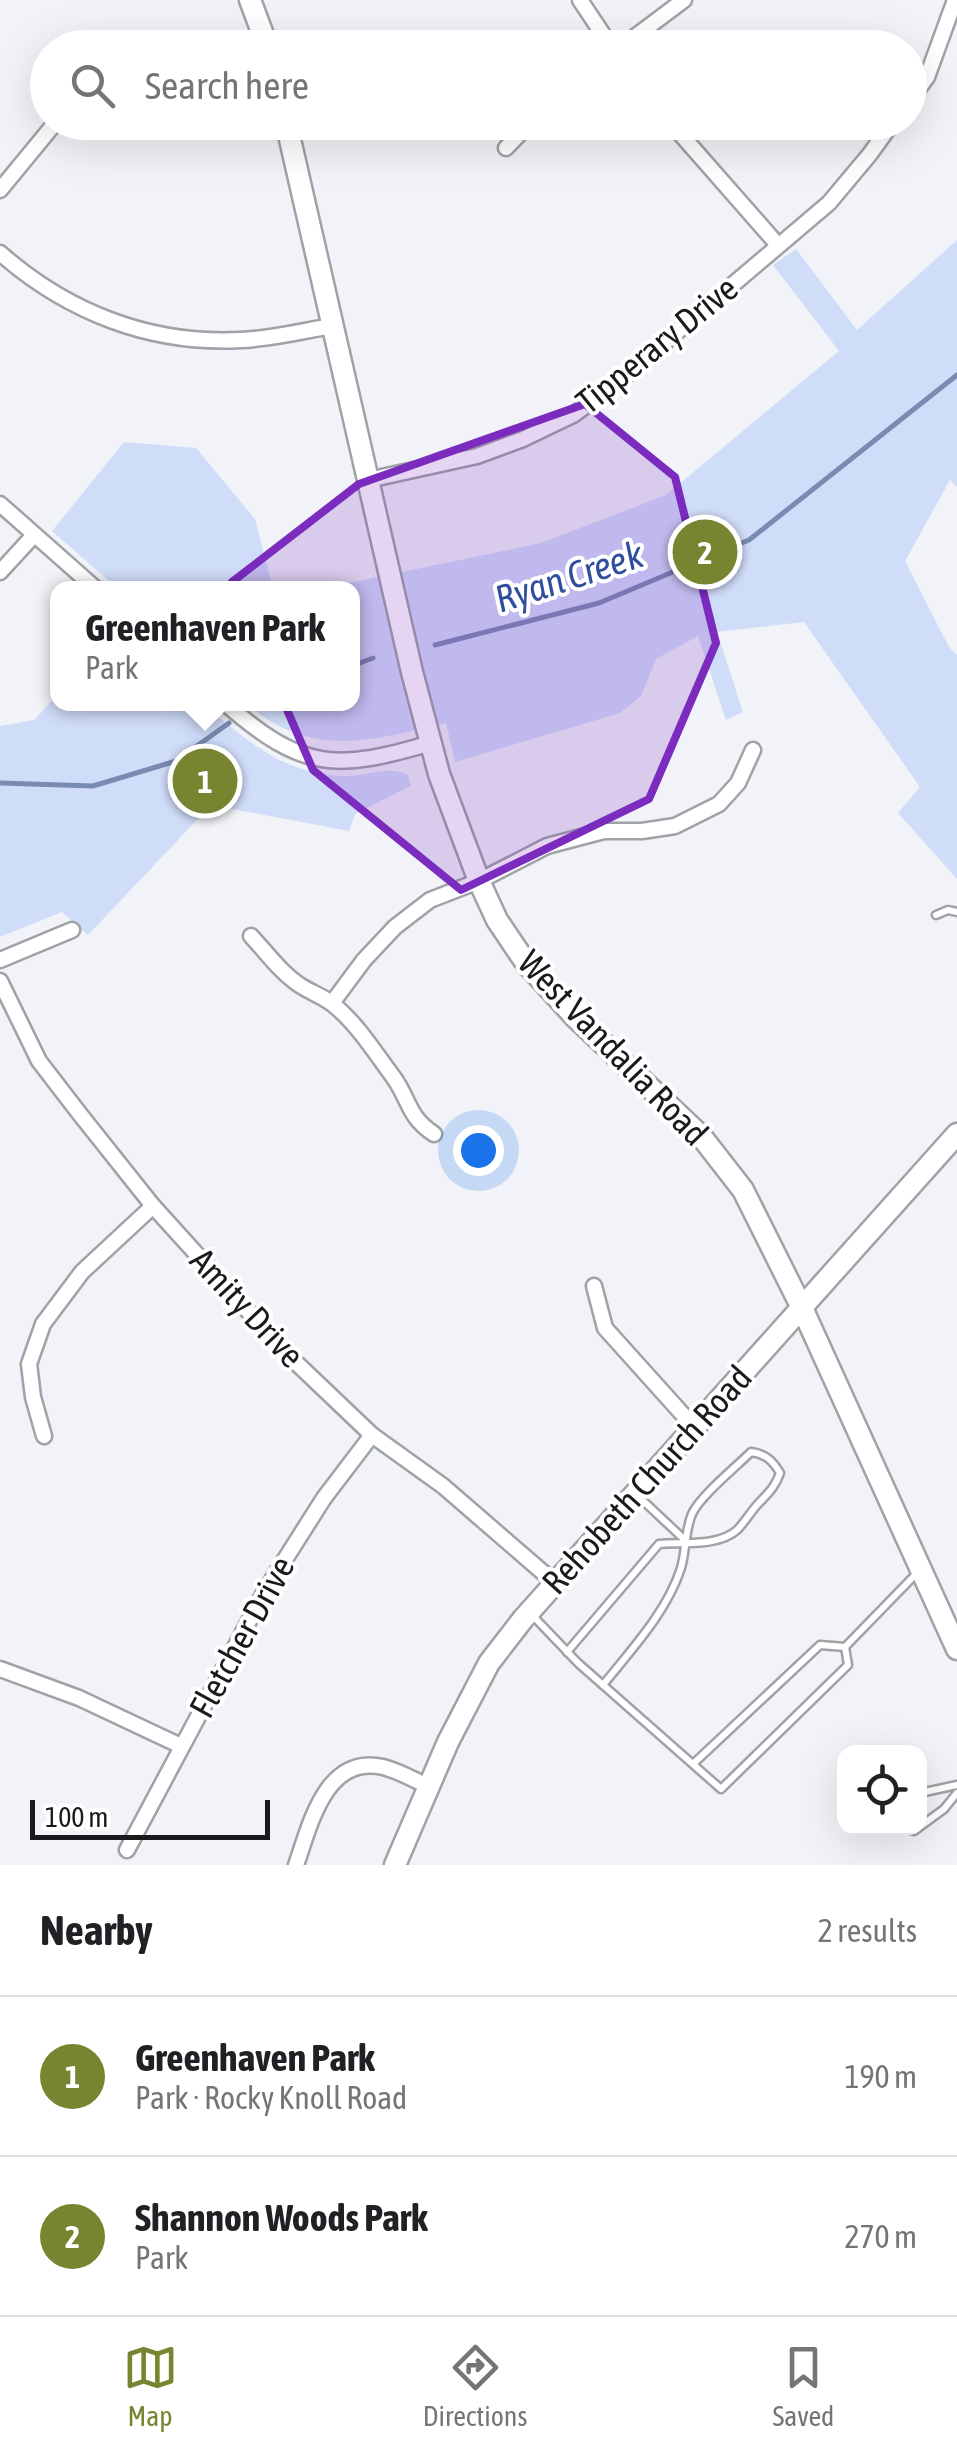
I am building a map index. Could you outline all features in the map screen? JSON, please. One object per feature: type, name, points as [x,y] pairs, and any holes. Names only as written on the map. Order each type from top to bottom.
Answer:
[{"type":"main road","points":[[250,0],[261,30]]},
{"type":"main road","name":"West Vandalia Road","points":[[290,140],[439,774],[479,881],[497,920],[526,963],[576,1018],[701,1136],[743,1190],[802,1308],[957,1649]]},
{"type":"main road","name":"Rehobeth Church Road","points":[[396,1865],[428,1786],[490,1664],[529,1612],[957,1134]]},
{"type":"street","points":[[580,0],[600,30]]},
{"type":"street","points":[[644,30],[684,0]]},
{"type":"street","points":[[927,74],[955,0]]},
{"type":"street","points":[[0,190],[41,140]]},
{"type":"street","points":[[506,148],[514,140]]},
{"type":"street","points":[[686,140],[778,246]]},
{"type":"street","name":"Tipperary Drive","points":[[368,480],[477,456],[523,440],[573,415],[618,382],[828,203],[880,140]]},
{"type":"street","points":[[0,253],[26,276],[66,301],[113,323],[186,339],[243,340],[332,326]]},
{"type":"street","points":[[0,504],[87,581]]},
{"type":"street","points":[[0,572],[34,535]]},
{"type":"street","points":[[234,711],[258,732],[286,748],[320,760],[352,762],[431,742]]},
{"type":"street","points":[[332,1003],[395,927],[430,900],[479,881],[548,846],[604,831],[675,826],[719,804],[738,783],[752,750]]},
{"type":"street","points":[[0,960],[72,930]]},
{"type":"street","points":[[251,936],[290,977],[332,1003],[350,1020],[398,1083],[421,1125],[434,1134]]},
{"type":"street","name":"Amity Drive","points":[[0,981],[39,1061],[152,1206],[286,1354],[372,1434],[443,1486],[554,1582]]},
{"type":"street","points":[[44,1436],[29,1364],[43,1324],[82,1272],[152,1206]]},
{"type":"street","points":[[594,1286],[605,1328],[694,1427]]},
{"type":"street","name":"Fletcher Drive","points":[[127,1850],[264,1591],[324,1498],[372,1434]]},
{"type":"street","points":[[0,1669],[80,1698],[182,1746]]},
{"type":"street","points":[[296,1865],[318,1804],[342,1775],[363,1766],[383,1767],[428,1786]]},
{"type":"lane","points":[[936,915],[948,910],[957,912]]},
{"type":"lane","points":[[568,1652],[658,1544],[686,1542],[715,1540],[735,1532],[775,1487],[780,1473],[775,1464],[763,1454],[751,1452],[692,1513],[686,1542],[681,1568],[664,1603],[603,1685]]},
{"type":"lane","points":[[635,1493],[686,1542]]},
{"type":"lane","points":[[845,1647],[920,1570]]},
{"type":"lane","points":[[529,1612],[603,1685],[721,1788],[848,1665],[845,1647]]},
{"type":"lane","points":[[693,1764],[820,1645],[845,1647]]},
{"type":"lane","points":[[927,1792],[957,1786]]},
{"type":"lane","points":[[927,1823],[957,1793]]},
{"type":"highlighted area","points":[[585,404],[675,477],[716,643],[649,799],[461,890],[313,770],[232,582],[359,484]]},
{"type":"shaded area","points":[[957,240],[957,487],[950,480],[905,561],[949,647],[957,655],[957,879],[898,813],[920,787],[804,622],[717,632],[743,712],[726,720],[698,636],[656,659],[641,696],[620,713],[455,762],[446,723],[342,741],[294,733],[257,711],[360,711],[359,581],[541,543],[666,495],[839,351],[773,265],[796,249],[857,330]]},
{"type":"shaded area","points":[[124,442],[196,448],[255,519],[271,581],[109,581],[52,531]]},
{"type":"shaded area","points":[[50,703],[50,711],[212,711],[285,763],[346,776],[401,772],[408,775],[411,786],[355,814],[349,831],[211,805],[88,935],[62,912],[0,937],[0,726],[34,720]]},
{"type":"waterway","name":"Ryan Creek","points":[[435,645],[599,603],[749,540],[957,375]]},
{"type":"waterway","name":"Ryan Creek","points":[[360,663],[373,658]]},
{"type":"waterway","name":"Ryan Creek","points":[[0,783],[93,786],[176,761],[229,723]]},
{"type":"place","name":"Shannon Woods Park","points":[[705,552]]},
{"type":"place","name":"Greenhaven Park","points":[[205,781]]}]
